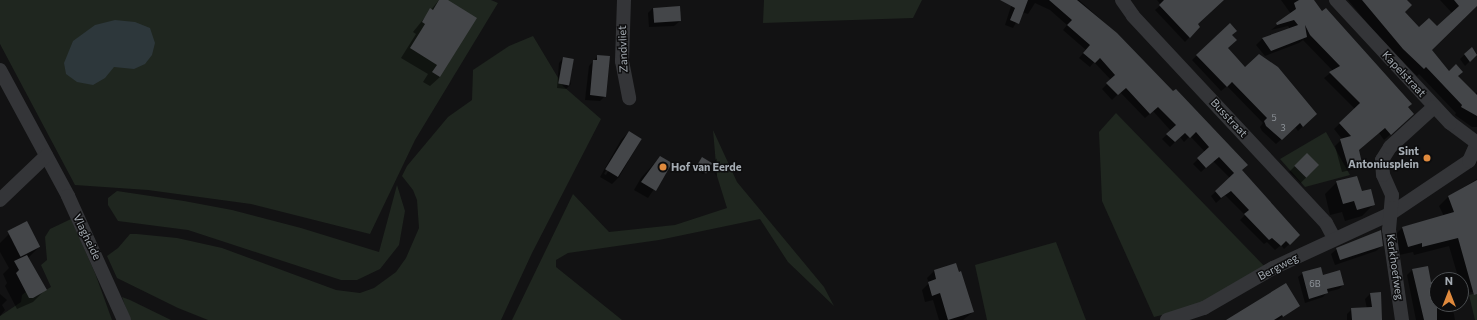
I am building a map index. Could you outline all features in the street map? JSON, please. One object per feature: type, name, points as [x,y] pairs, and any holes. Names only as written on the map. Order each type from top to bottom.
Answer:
[{"type":"street","name":"Zandvliet","points":[[624,0],[622,61],[629,98]]},
{"type":"street","name":"Busstraat","points":[[1122,0],[1133,16],[1321,218],[1334,238]]},
{"type":"street","name":"Kapelstraat","points":[[1336,0],[1434,107],[1450,123],[1477,143]]},
{"type":"street","name":"Vlagheide","points":[[0,70],[46,156],[97,257],[124,320]]},
{"type":"street","points":[[1390,214],[1392,196],[1383,175],[1382,160],[1390,147],[1434,107]]},
{"type":"street","points":[[1390,214],[1469,161],[1477,143]]},
{"type":"street","points":[[0,200],[46,156]]},
{"type":"street","name":"Bergweg","points":[[1167,320],[1204,308],[1273,268],[1334,238],[1390,214]]},
{"type":"street","name":"Kerkhoefweg","points":[[1390,214],[1389,230],[1402,320]]},
{"type":"shaded area","points":[[0,0],[491,0],[498,3],[415,140],[370,234],[251,204],[148,190],[75,185],[0,44]]},
{"type":"shaded area","points":[[764,0],[922,0],[913,18],[763,23]]},
{"type":"shaded area","points":[[115,20],[135,22],[150,28],[155,43],[152,55],[145,64],[134,69],[114,67],[105,78],[93,85],[77,82],[66,74],[64,63],[73,41],[95,25]]},
{"type":"shaded area","points":[[533,36],[563,86],[601,119],[532,253],[501,320],[208,320],[178,308],[117,278],[107,256],[118,248],[130,234],[137,234],[177,238],[222,248],[336,290],[360,293],[374,288],[396,272],[406,258],[419,228],[417,200],[413,190],[402,176],[407,166],[448,117],[472,100],[473,70],[509,46]]},
{"type":"shaded area","points":[[1116,113],[1269,271],[1249,283],[1182,310],[1154,317],[1102,201],[1099,132]]},
{"type":"shaded area","points":[[713,130],[737,182],[824,287],[834,306],[788,262],[760,219],[659,240],[568,253],[556,260],[556,267],[622,320],[512,320],[573,194],[609,232],[675,225],[727,208],[717,176]]},
{"type":"shaded area","points":[[1326,132],[1350,175],[1305,187],[1280,159]]},
{"type":"shaded area","points":[[397,185],[405,211],[399,245],[380,269],[357,280],[341,280],[188,230],[118,221],[108,205],[108,198],[117,191],[184,201],[232,210],[301,228],[379,252]]},
{"type":"shaded area","points":[[71,219],[95,273],[112,320],[0,320],[0,316],[21,302],[22,295],[28,290],[34,297],[51,287],[41,265],[47,260],[45,237],[50,229]]},
{"type":"shaded area","points":[[1056,242],[1086,320],[987,320],[975,265]]},
{"type":"shaded area","points":[[1477,293],[1477,320],[1475,320],[1469,295]]},
{"type":"shaded area","points":[[122,297],[130,300],[171,320],[130,320]]},
{"type":"building","points":[[439,0],[448,0],[477,18],[440,77],[432,72],[437,65],[410,48],[425,24],[422,22],[430,8],[433,10]]},
{"type":"building","points":[[1000,0],[1028,0],[1019,24],[1010,20],[1015,8]]},
{"type":"building","points":[[1049,0],[1077,0],[1117,33],[1173,91],[1176,89],[1248,165],[1242,170],[1300,235],[1290,245],[1286,241],[1281,246],[1272,238],[1269,240],[1244,214],[1249,210],[1231,191],[1221,198],[1215,191],[1234,173],[1219,157],[1206,168],[1197,158],[1209,147],[1196,132],[1190,138],[1185,133],[1175,142],[1166,134],[1176,125],[1158,107],[1150,114],[1126,88],[1118,95],[1106,83],[1115,75],[1100,58],[1095,63],[1083,53],[1090,45],[1067,25],[1072,20]]},
{"type":"building","points":[[1164,0],[1224,0],[1198,24],[1200,27],[1190,38],[1159,5]]},
{"type":"building","points":[[1299,0],[1314,0],[1322,11],[1326,8],[1412,104],[1408,107],[1414,114],[1391,135],[1385,128],[1359,150],[1362,163],[1348,166],[1340,139],[1351,136],[1339,123],[1360,103],[1329,72],[1340,66],[1310,35],[1305,25],[1307,37],[1271,51],[1262,38],[1298,25],[1294,20],[1277,25],[1276,23],[1296,9],[1294,3]]},
{"type":"building","points":[[1362,0],[1407,0],[1412,5],[1405,12],[1419,27],[1429,18],[1437,26],[1459,6],[1454,0],[1477,0],[1477,6],[1432,50],[1449,71],[1456,64],[1463,72],[1458,76],[1477,95],[1477,116],[1461,107],[1462,105],[1426,67],[1424,69],[1403,49]]},
{"type":"building","points":[[680,6],[681,21],[654,23],[653,8]]},
{"type":"building","points":[[1230,23],[1237,31],[1232,35],[1237,40],[1228,48],[1245,67],[1259,54],[1278,67],[1317,114],[1303,127],[1300,123],[1282,140],[1266,126],[1264,121],[1267,118],[1232,82],[1227,87],[1196,55]]},
{"type":"building","points":[[1472,47],[1477,55],[1470,62],[1464,54]]},
{"type":"building","points":[[597,55],[610,56],[606,97],[590,95],[593,60],[597,60]]},
{"type":"building","points":[[563,57],[574,59],[569,85],[558,84]]},
{"type":"building","points":[[629,131],[642,139],[618,177],[605,169]]},
{"type":"building","points":[[1307,153],[1319,165],[1306,178],[1294,166]]},
{"type":"building","points":[[660,156],[672,163],[656,191],[641,182]]},
{"type":"building","points":[[702,157],[712,163],[706,173],[696,167]]},
{"type":"building","points":[[1357,176],[1362,191],[1371,189],[1375,205],[1357,210],[1354,201],[1343,204],[1336,181]]},
{"type":"building","points":[[1477,180],[1477,294],[1474,295],[1469,272],[1468,272],[1458,238],[1422,247],[1422,243],[1408,247],[1402,227],[1454,212],[1448,196]]},
{"type":"building","points":[[27,221],[40,247],[21,257],[7,231]]},
{"type":"building","points":[[1381,230],[1383,246],[1340,260],[1336,248]]},
{"type":"building","points":[[27,255],[47,290],[33,298],[29,298],[16,273],[19,270],[14,261]]},
{"type":"building","points":[[956,263],[959,272],[961,271],[974,312],[948,320],[940,293],[932,296],[928,282],[936,279],[934,270]]},
{"type":"building","points":[[1428,266],[1429,312],[1437,312],[1437,320],[1424,320],[1412,269]]},
{"type":"building","points":[[1321,267],[1323,275],[1340,270],[1344,285],[1327,289],[1328,293],[1309,299],[1302,272]]},
{"type":"building","points":[[1286,283],[1300,306],[1283,317],[1282,315],[1274,320],[1226,320]]},
{"type":"building","points":[[1381,292],[1382,320],[1352,320],[1351,308],[1372,307],[1370,293]]},
{"type":"place","name":"Sint Antoniusplein","points":[[1427,158]]},
{"type":"place","name":"Hof van Eerde","points":[[663,167]]}]
